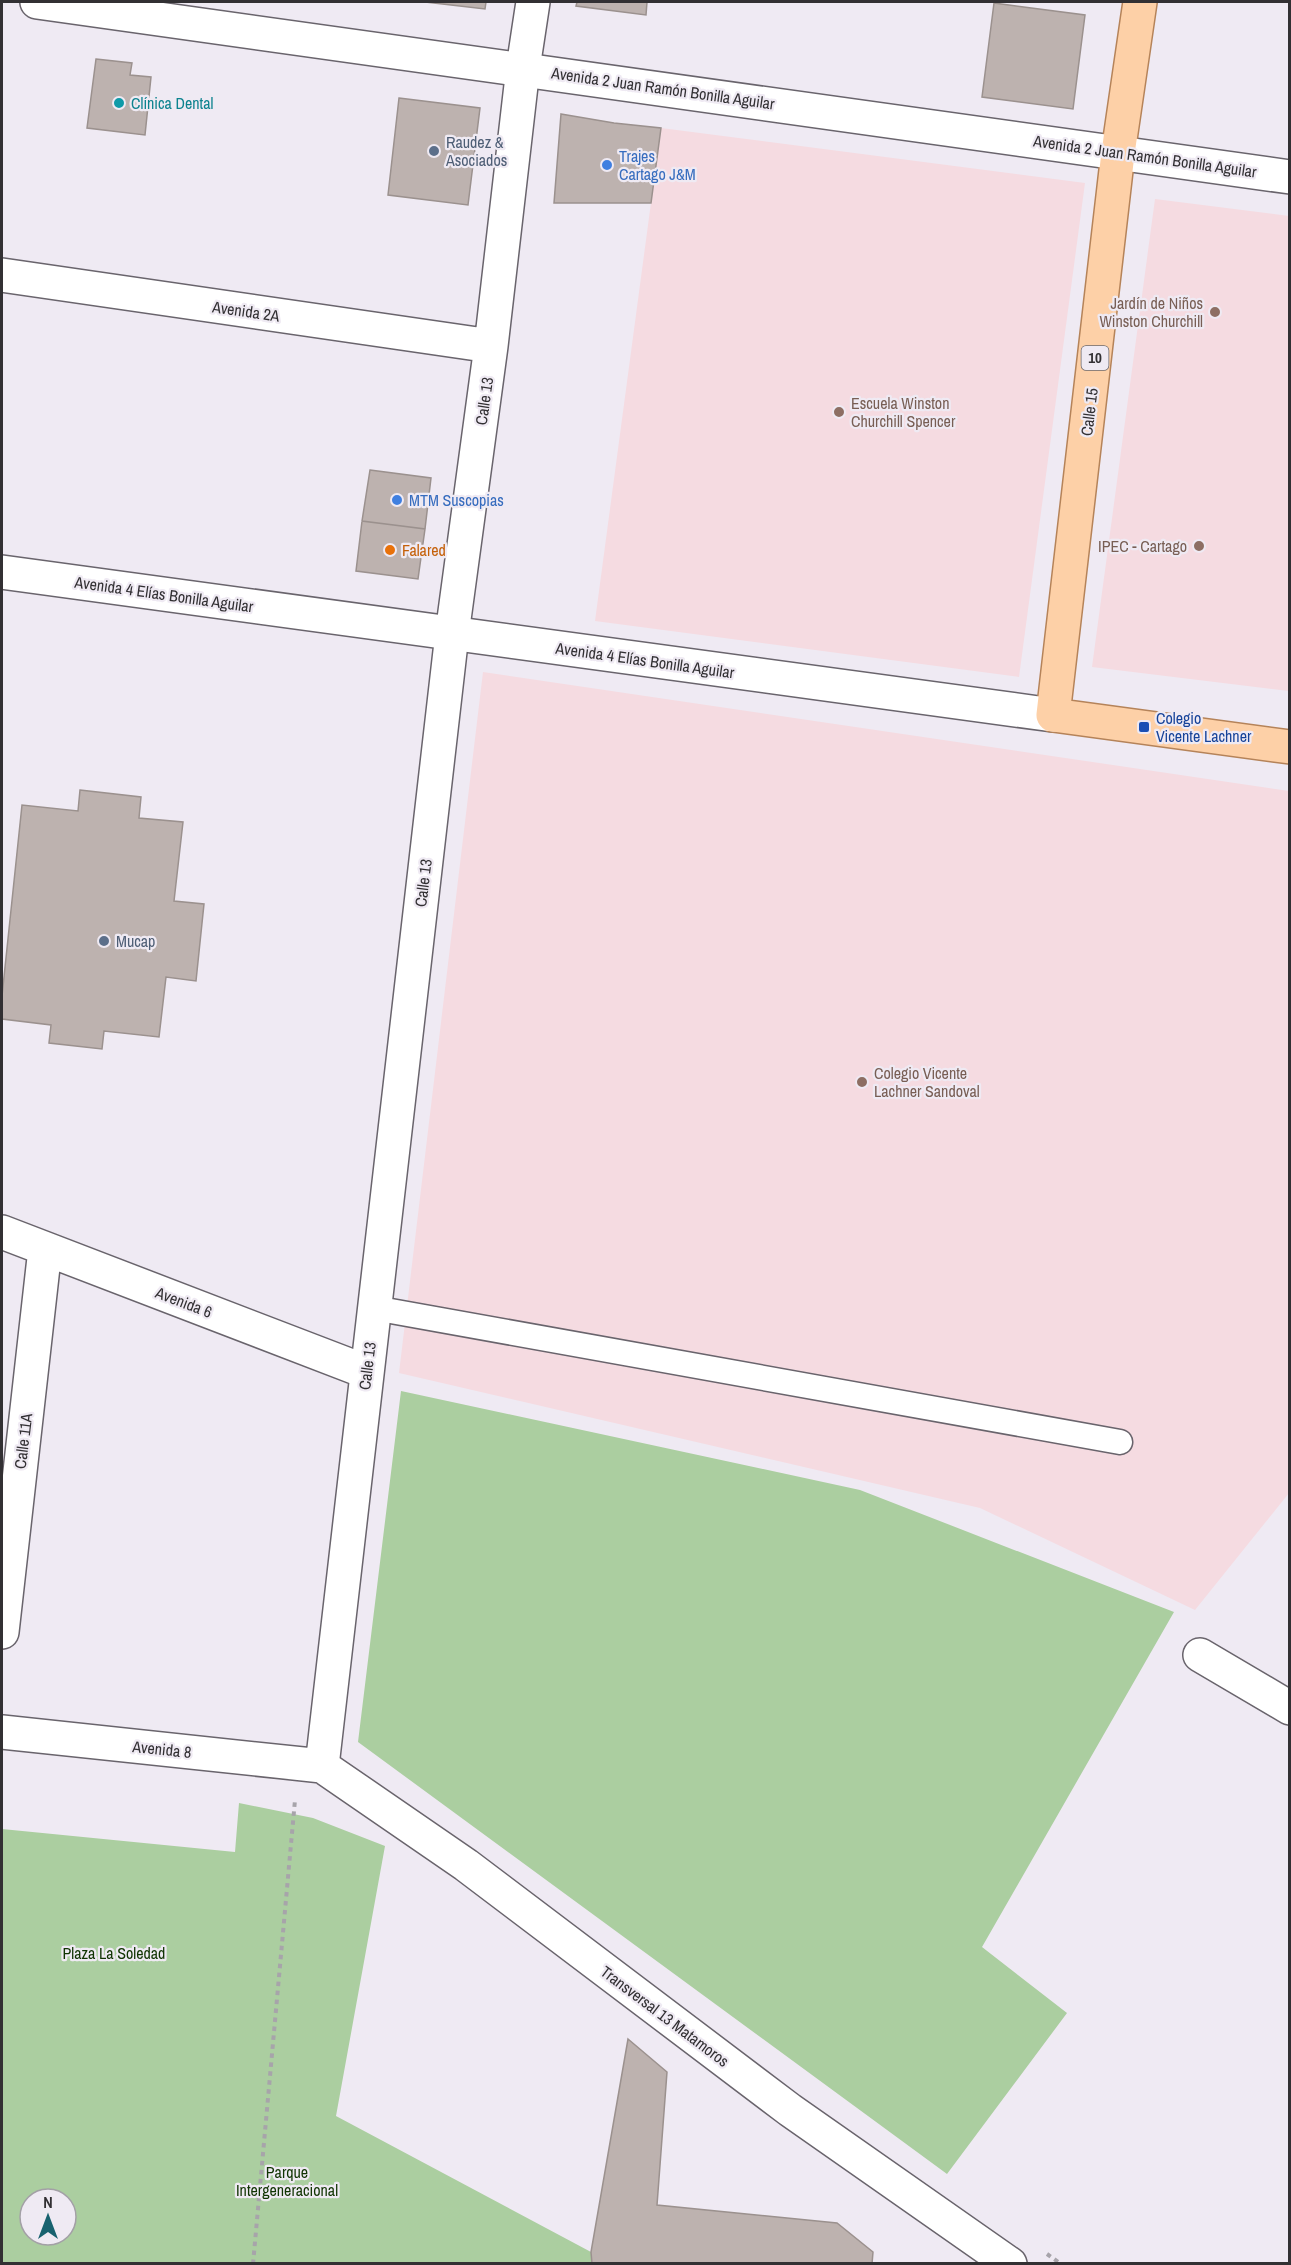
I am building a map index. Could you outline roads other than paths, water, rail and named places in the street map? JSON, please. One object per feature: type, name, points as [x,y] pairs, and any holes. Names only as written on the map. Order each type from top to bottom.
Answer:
[{"type":"main road","name":"Calle 15","points":[[1053,715],[1118,153],[1140,2]]},
{"type":"main road","name":"Avenida 4 Elías Bonilla Aguilar","points":[[1053,715],[1290,747]]},
{"type":"street","name":"Avenida 2 Juan Ramón Bonilla Aguilar","points":[[37,2],[524,68],[1290,177]]},
{"type":"street","name":"Calle 13","points":[[310,1764],[366,1372],[452,634],[491,346],[533,2]]},
{"type":"street","name":"Avenida 2A","points":[[2,275],[491,346]]},
{"type":"street","name":"Avenida 4 Elías Bonilla Aguilar","points":[[2,572],[1053,715]]},
{"type":"street","name":"Avenida 6","points":[[2,1232],[366,1372]]},
{"type":"street","name":"Calle 11A","points":[[2,1632],[45,1249]]},
{"type":"street","points":[[1200,1655],[1290,1708]]},
{"type":"street","name":"Avenida 8","points":[[2,1732],[310,1764]]},
{"type":"street","name":"Transversal 13 Matamoros","points":[[310,1764],[466,1865],[790,2110],[1010,2264]]},
{"type":"lane","points":[[374,1308],[1120,1442]]},
{"type":"place","name":"Clínica Dental","points":[[119,103]]},
{"type":"place","name":"Raudez & Asociados","points":[[434,151]]},
{"type":"place","name":"Trajes Cartago J&M","points":[[607,165]]},
{"type":"place","name":"Jardín de Niños Winston Churchill","points":[[1215,312]]},
{"type":"place","name":"Escuela Winston Churchill Spencer","points":[[839,412]]},
{"type":"place","name":"MTM Suscopias","points":[[397,500]]},
{"type":"place","name":"IPEC - Cartago","points":[[1199,546]]},
{"type":"place","name":"Falared","points":[[390,550]]},
{"type":"place","name":"Colegio Vicente Lachner","points":[[1144,727]]},
{"type":"place","name":"Mucap","points":[[104,941]]},
{"type":"place","name":"Colegio Vicente Lachner Sandoval","points":[[862,1082]]},
{"type":"park label","name":"Plaza La Soledad","points":[[114,1953]]},
{"type":"park label","name":"Parque Intergeneracional","points":[[287,2181]]}]
